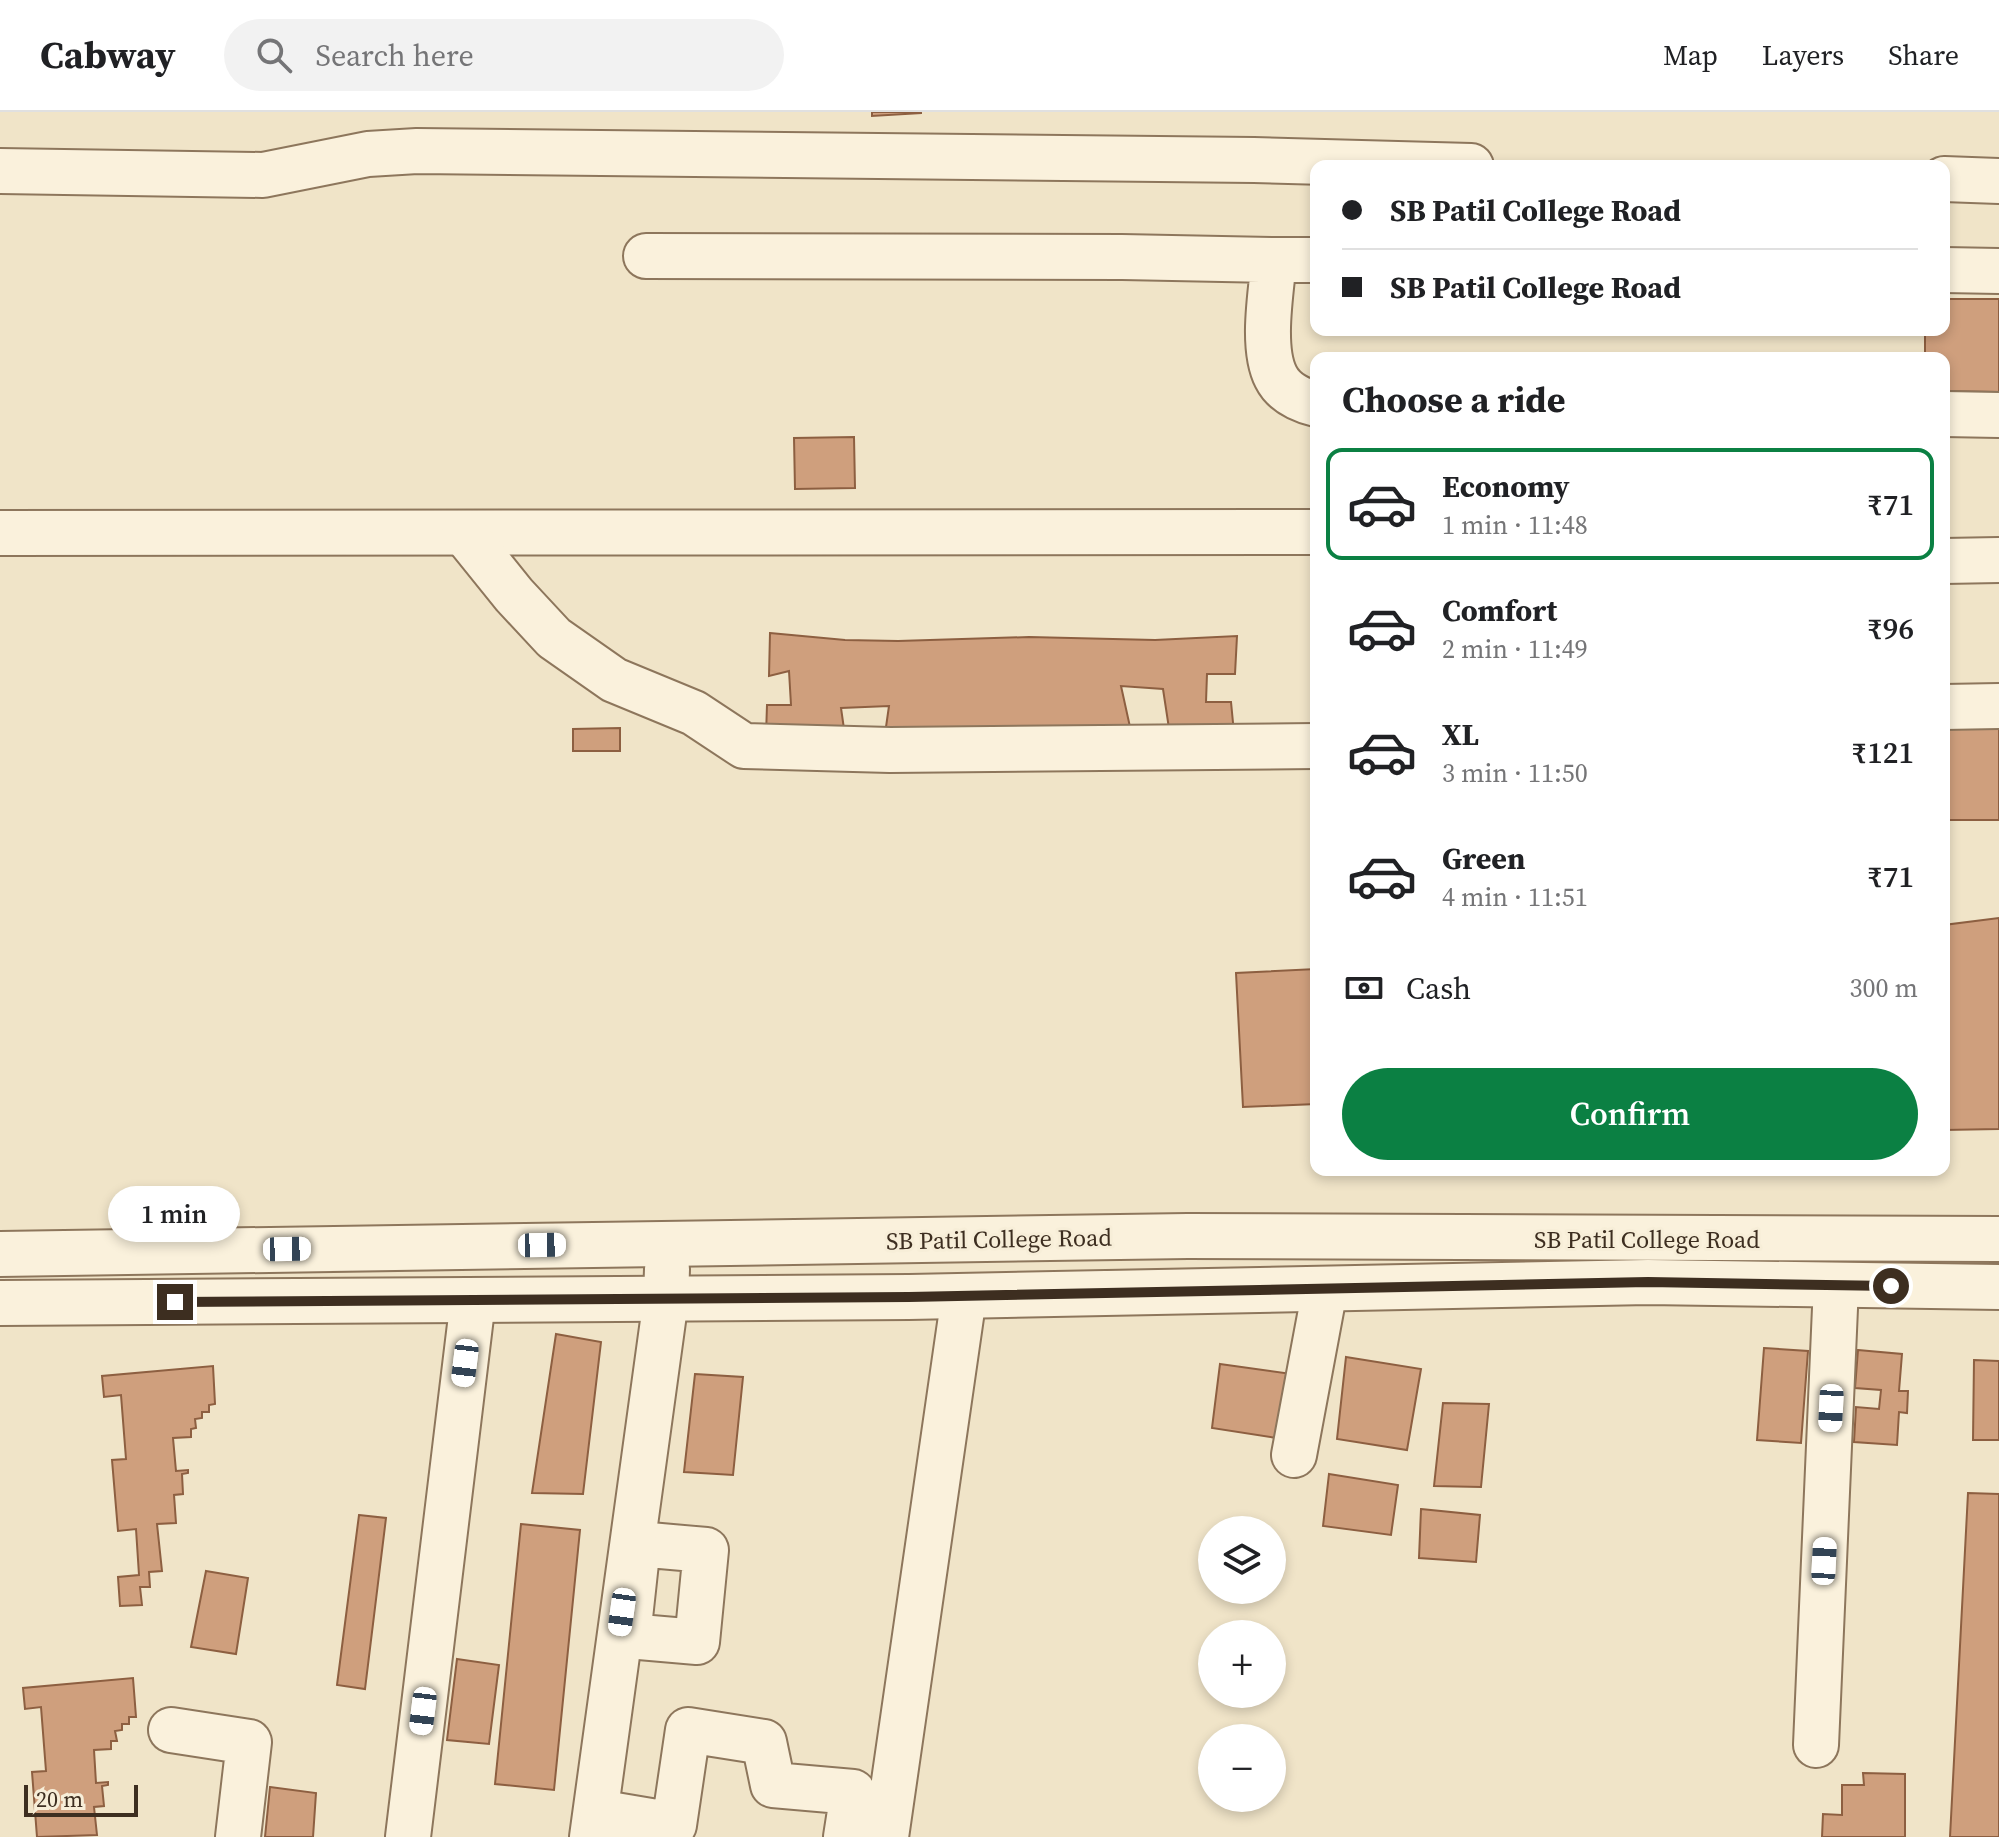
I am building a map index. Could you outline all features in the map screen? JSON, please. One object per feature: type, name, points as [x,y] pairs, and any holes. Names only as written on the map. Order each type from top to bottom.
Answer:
[{"type":"street","points":[[0,171],[263,175],[368,154],[417,151],[1310,162]]},
{"type":"street","points":[[1950,179],[1999,181]]},
{"type":"street","points":[[646,256],[1295,260],[1269,348],[1276,378],[1296,399],[1310,402]]},
{"type":"street","points":[[1950,270],[1999,271]]},
{"type":"street","points":[[1950,414],[1999,415]]},
{"type":"street","points":[[0,533],[1310,532]]},
{"type":"street","points":[[464,533],[554,638],[614,680],[694,713],[744,746],[906,750],[1310,746]]},
{"type":"street","points":[[1950,561],[1999,560]]},
{"type":"street","points":[[1950,707],[1999,706]]},
{"type":"street","name":"SB Patil College Road","points":[[0,1254],[1188,1236],[1999,1239]]},
{"type":"street","points":[[669,1243],[666,1299],[597,1825],[674,1825],[688,1730],[764,1742],[773,1785],[853,1792],[846,1837]]},
{"type":"street","name":"SB Patil College Road","points":[[0,1303],[964,1296],[1648,1282],[1999,1287]]},
{"type":"street","points":[[1816,1745],[1836,1285]]},
{"type":"street","points":[[1294,1455],[1325,1289]]},
{"type":"street","points":[[886,1837],[964,1296]]},
{"type":"street","points":[[408,1837],[473,1300]]},
{"type":"street","points":[[171,1730],[249,1742],[238,1837]]},
{"type":"building","points":[[872,112],[921,112],[921,113],[872,116]]},
{"type":"building","points":[[1950,299],[1999,299],[1999,392],[1950,391],[1950,352],[1925,352],[1925,336],[1950,336]]},
{"type":"building","points":[[854,437],[855,488],[795,489],[794,438]]},
{"type":"building","points":[[770,633],[898,641],[1029,637],[1155,640],[1237,636],[1235,674],[1207,674],[1206,702],[1231,702],[1234,733],[1170,735],[1163,689],[1121,686],[1132,736],[884,741],[889,706],[841,708],[846,743],[766,735],[767,705],[791,705],[789,671],[769,676]]},
{"type":"building","points":[[1999,723],[1999,820],[1950,820],[1950,725]]},
{"type":"building","points":[[620,728],[620,751],[573,751],[573,729]]},
{"type":"building","points":[[1999,918],[1999,1129],[1950,1130],[1950,924]]},
{"type":"building","points":[[1310,969],[1310,1104],[1243,1107],[1236,973]]},
{"type":"building","points":[[556,1334],[601,1342],[583,1494],[532,1493]]},
{"type":"building","points":[[1764,1348],[1808,1351],[1801,1443],[1757,1440]]},
{"type":"building","points":[[1858,1350],[1902,1354],[1899,1391],[1908,1391],[1907,1413],[1899,1412],[1897,1445],[1854,1442],[1856,1407],[1879,1409],[1881,1390],[1855,1388]]},
{"type":"building","points":[[1346,1357],[1421,1369],[1407,1450],[1337,1439]]},
{"type":"building","points":[[1974,1360],[1999,1361],[1999,1440],[1973,1440]]},
{"type":"building","points":[[1220,1364],[1292,1374],[1283,1439],[1212,1428]]},
{"type":"building","points":[[213,1366],[215,1404],[209,1405],[209,1412],[202,1412],[202,1418],[195,1419],[196,1428],[191,1429],[191,1437],[173,1438],[176,1471],[188,1470],[188,1473],[182,1474],[183,1494],[174,1495],[176,1523],[157,1524],[162,1571],[149,1572],[150,1587],[140,1587],[142,1605],[120,1606],[118,1577],[139,1575],[136,1529],[118,1531],[112,1460],[126,1459],[121,1395],[104,1397],[102,1376]]},
{"type":"building","points":[[695,1374],[743,1377],[733,1475],[684,1472]]},
{"type":"building","points":[[1443,1403],[1489,1404],[1481,1487],[1434,1486]]},
{"type":"building","points":[[1329,1474],[1398,1485],[1391,1535],[1323,1526]]},
{"type":"building","points":[[1968,1493],[1999,1494],[1999,1837],[1950,1837]]},
{"type":"building","points":[[1421,1509],[1480,1515],[1476,1562],[1419,1558]]},
{"type":"building","points":[[359,1515],[386,1518],[365,1689],[337,1685]]},
{"type":"building","points":[[521,1524],[580,1530],[554,1790],[495,1784]]},
{"type":"building","points":[[206,1571],[248,1578],[236,1654],[191,1647]]},
{"type":"building","points":[[457,1659],[499,1665],[489,1744],[447,1740]]},
{"type":"building","points":[[133,1678],[136,1717],[129,1717],[129,1724],[122,1724],[122,1730],[115,1731],[117,1741],[111,1741],[111,1749],[94,1750],[96,1783],[108,1782],[108,1785],[102,1786],[104,1806],[94,1807],[97,1835],[37,1837],[32,1772],[46,1771],[41,1707],[25,1709],[23,1688]]},
{"type":"building","points":[[1863,1773],[1905,1774],[1905,1837],[1822,1837],[1823,1814],[1842,1815],[1842,1785],[1864,1785]]},
{"type":"building","points":[[270,1787],[316,1793],[313,1837],[265,1837]]},
{"type":"route","points":[[175,1302],[909,1297],[1648,1282],[1891,1286]]}]
